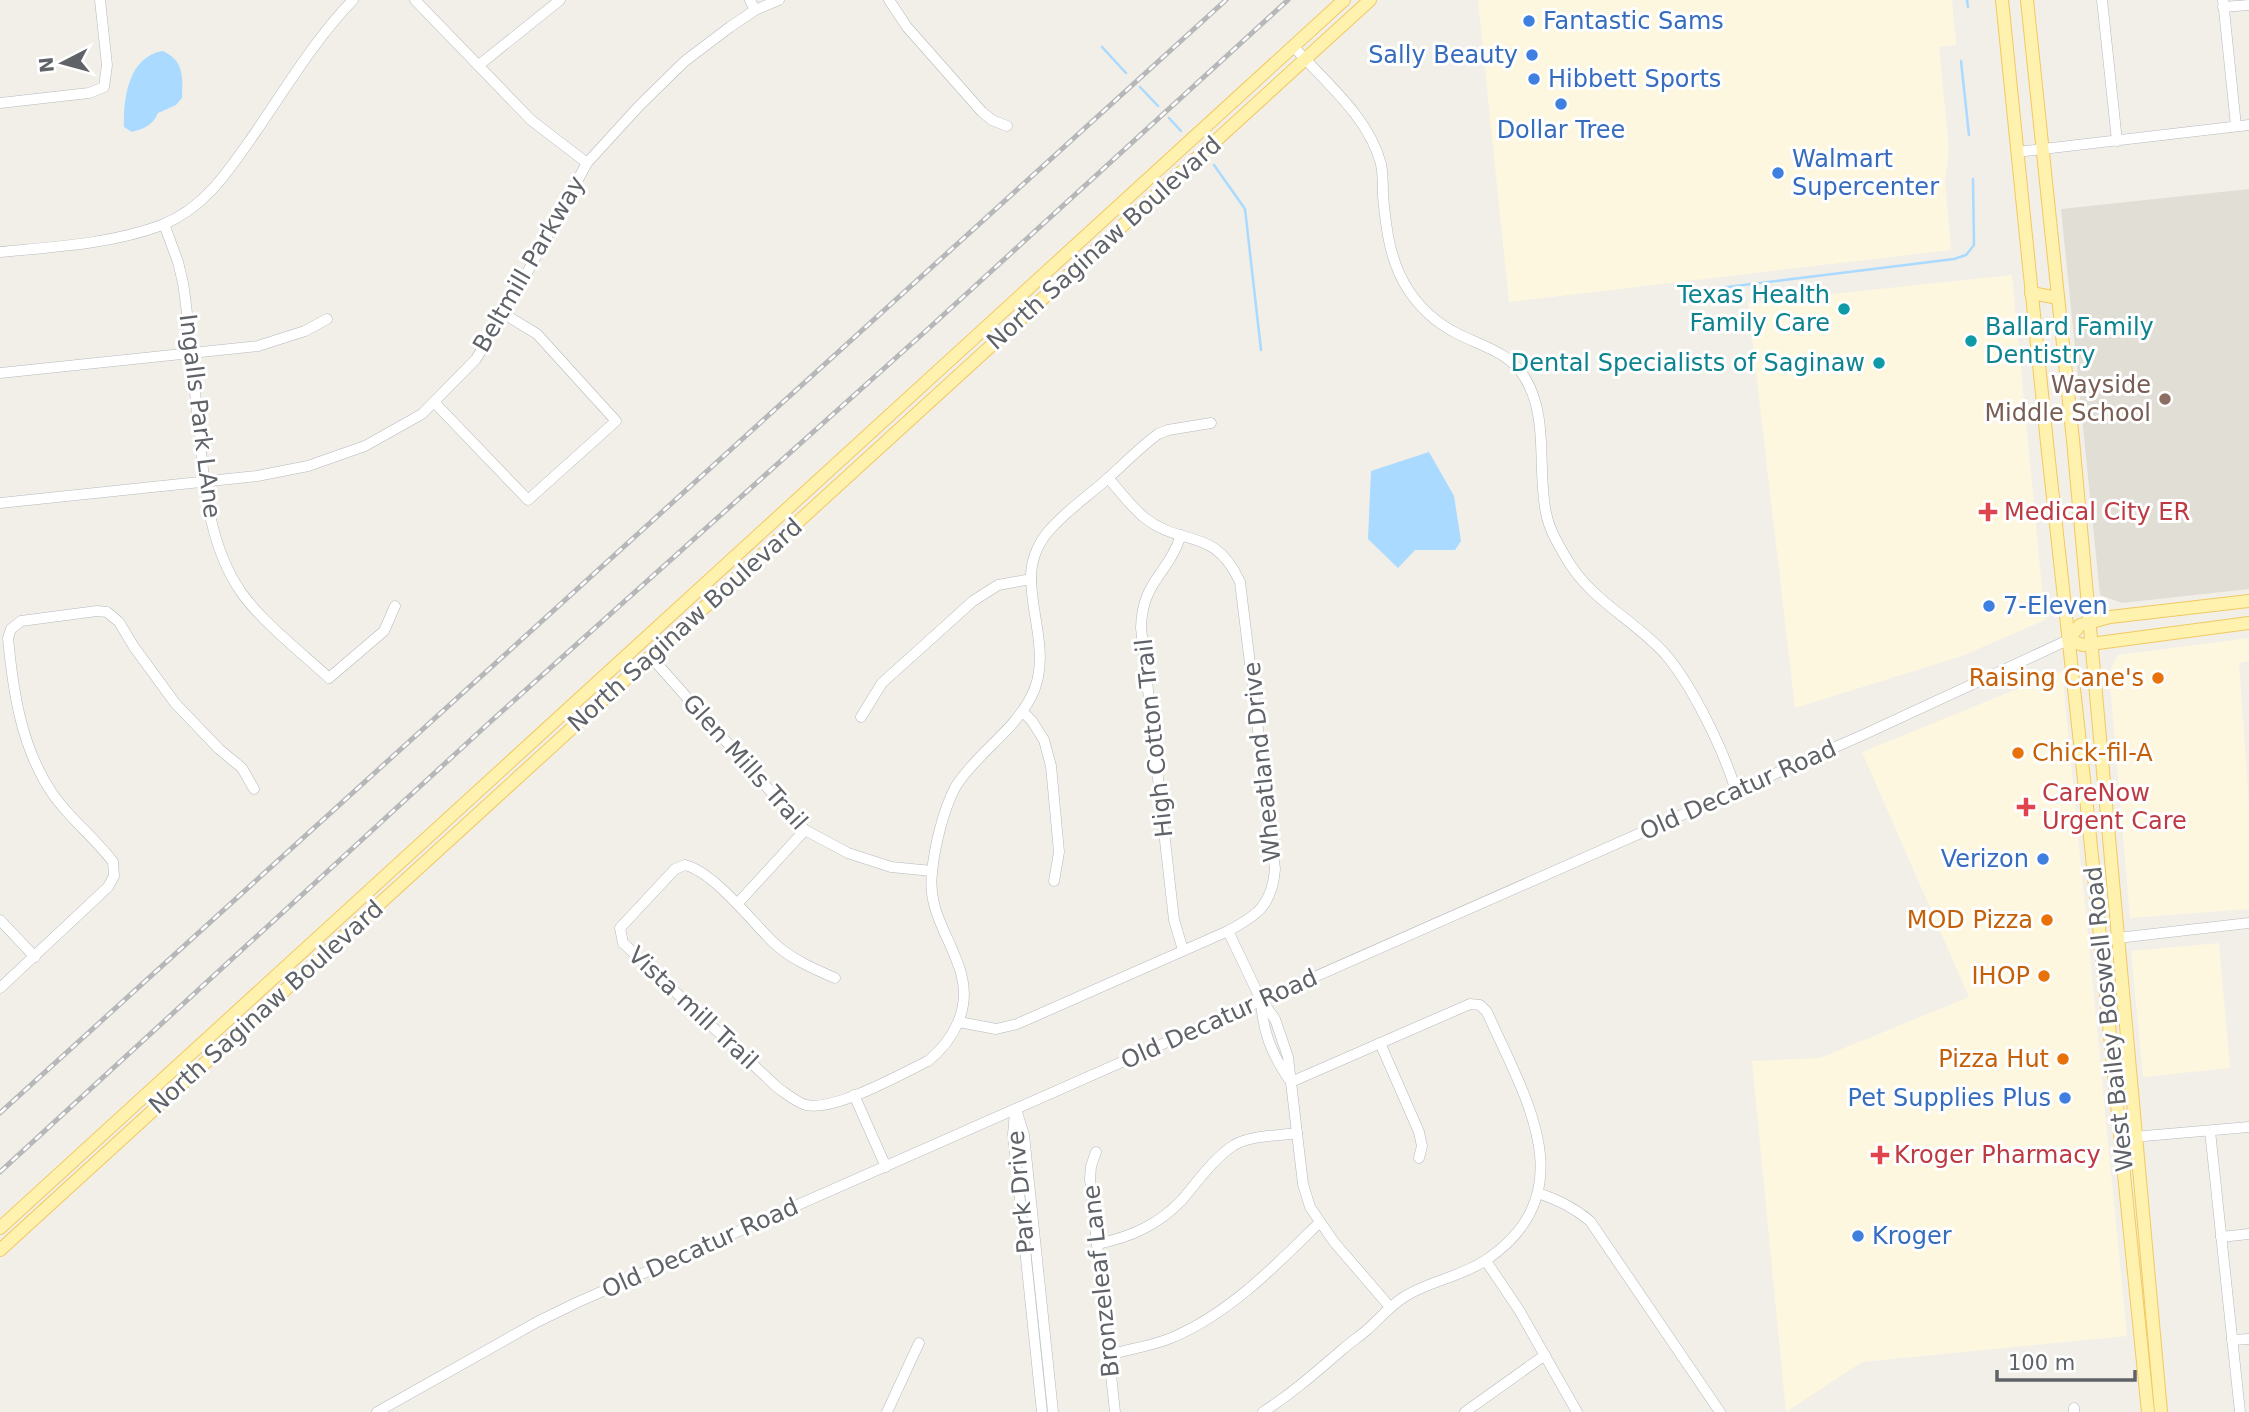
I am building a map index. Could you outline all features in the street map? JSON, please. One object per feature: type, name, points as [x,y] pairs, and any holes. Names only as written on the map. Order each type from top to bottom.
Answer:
[{"type":"main road","name":"North Saginaw Boulevard","points":[[0,1227],[1344,0]]},
{"type":"main road","name":"North Saginaw Boulevard","points":[[0,1250],[1370,0]]},
{"type":"main road","name":"West Bailey Boswell Road","points":[[2002,0],[2148,1412]]},
{"type":"main road","name":"West Bailey Boswell Road","points":[[2027,0],[2073,440],[2161,1412]]},
{"type":"main road","points":[[2031,293],[2057,298]]},
{"type":"main road","points":[[2047,443],[2073,440]]},
{"type":"main road","points":[[2088,622],[2110,617],[2249,601]]},
{"type":"main road","name":"Old Decatur Road","points":[[2068,640],[2080,625],[2088,622]]},
{"type":"main road","points":[[2068,640],[2083,645],[2249,623]]},
{"type":"street","points":[[0,103],[89,93],[104,87],[107,65],[100,0]]},
{"type":"street","points":[[0,252],[92,243],[128,235],[164,224],[198,205],[219,184],[314,48],[353,0]]},
{"type":"street","points":[[415,0],[531,120],[587,163]]},
{"type":"street","points":[[479,65],[560,0]]},
{"type":"street","points":[[750,0],[755,10]]},
{"type":"street","name":"Beltmill Parkway","points":[[0,503],[257,476],[320,462],[365,446],[422,414],[476,359],[504,314],[587,163],[685,61],[755,10],[779,0]]},
{"type":"street","points":[[889,0],[907,26],[982,112],[992,120],[1007,125]]},
{"type":"street","points":[[2102,0],[2117,141]]},
{"type":"street","points":[[2236,126],[2223,4],[2249,5]]},
{"type":"street","points":[[1293,46],[1354,113],[1373,144],[1381,165],[1389,242],[1395,265],[1409,291],[1429,315],[1454,332],[1507,357],[1526,379],[1537,409],[1546,511],[1551,531],[1580,580],[1666,656],[1691,693],[1729,766],[1735,791]]},
{"type":"street","points":[[2017,152],[2249,125]]},
{"type":"street","name":"Ingalls Park LAne","points":[[164,224],[183,283],[204,481],[220,550],[228,572],[242,594],[329,678],[384,631],[395,606]]},
{"type":"street","points":[[433,402],[528,500],[616,421],[537,334],[504,314]]},
{"type":"street","points":[[0,373],[258,346],[305,331],[327,318]]},
{"type":"street","points":[[886,1167],[854,1095],[928,1061],[950,1040],[959,1022],[963,990],[961,973],[933,904],[932,871],[937,842],[956,786],[1023,712],[1037,684],[1040,669],[1031,579],[1032,563],[1045,534],[1158,435],[1168,430],[1211,423]]},
{"type":"street","name":"Wheatland Drive","points":[[959,1022],[996,1029],[1017,1024],[1228,932],[1251,919],[1266,904],[1274,883],[1275,869],[1244,596],[1240,582],[1224,554],[1209,544],[1181,535],[1145,518],[1108,478]]},
{"type":"street","name":"High Cotton Trail","points":[[1181,535],[1175,554],[1144,600],[1142,628],[1174,920],[1183,950]]},
{"type":"street","points":[[861,716],[882,683],[973,601],[998,584],[1031,579]]},
{"type":"street","points":[[0,988],[108,887],[114,876],[113,862],[52,794],[33,758],[12,681],[8,638],[11,629],[20,621],[107,612],[119,622],[175,703],[219,749],[242,768],[254,789]]},
{"type":"street","name":"Old Decatur Road","points":[[377,1412],[537,1322],[700,1246],[886,1167],[1735,791],[2068,640]]},
{"type":"street","name":"Glen Mills Trail","points":[[650,657],[805,830],[859,856],[891,867],[932,871]]},
{"type":"street","points":[[0,682],[12,681]]},
{"type":"street","points":[[1023,712],[1039,730],[1051,766],[1059,852],[1054,881]]},
{"type":"street","points":[[805,830],[738,903],[776,944],[811,968],[835,978]]},
{"type":"street","name":"Vista mill Trail","points":[[738,903],[707,877],[685,865],[675,869],[620,928],[623,943],[778,1088],[809,1105],[828,1104],[854,1095]]},
{"type":"street","points":[[0,920],[35,957]]},
{"type":"street","points":[[2101,940],[2249,923]]},
{"type":"street","points":[[1228,932],[1261,1000],[1263,1027],[1276,1059],[1291,1082],[1303,1185],[1310,1206],[1319,1223],[1390,1307]]},
{"type":"street","points":[[1264,1412],[1296,1391],[1390,1307],[1414,1291],[1486,1261],[1504,1247],[1528,1216],[1538,1193],[1541,1173],[1541,1152],[1536,1128],[1487,1012],[1480,1004],[1470,1004],[1291,1082]]},
{"type":"street","points":[[1380,1044],[1419,1132],[1422,1146],[1419,1158]]},
{"type":"street","name":"Park Drive","points":[[1016,1109],[1013,1134],[1042,1412]]},
{"type":"street","name":"Park Drive","points":[[1016,1109],[1024,1135],[1053,1412]]},
{"type":"street","points":[[2121,1138],[2249,1127]]},
{"type":"street","points":[[2210,1130],[2239,1412]]},
{"type":"street","points":[[1097,1244],[1127,1238],[1152,1224],[1180,1202],[1212,1164],[1234,1145],[1247,1139],[1297,1133]]},
{"type":"street","name":"Bronzeleaf Lane","points":[[1096,1152],[1090,1179],[1115,1412]]},
{"type":"street","points":[[1538,1193],[1561,1201],[1590,1221],[1720,1412]]},
{"type":"street","points":[[1109,1355],[1170,1339],[1212,1316],[1253,1284],[1319,1223]]},
{"type":"street","points":[[2221,1237],[2249,1234]]},
{"type":"street","points":[[1486,1261],[1519,1310],[1577,1412]]},
{"type":"street","points":[[2232,1340],[2249,1339]]},
{"type":"street","points":[[887,1412],[919,1343]]},
{"type":"street","points":[[1465,1412],[1545,1355]]},
{"type":"shaded area","points":[[1478,0],[1952,0],[1956,45],[1939,47],[1949,150],[1945,181],[1951,250],[1509,302]]},
{"type":"shaded area","name":"Wayside Middle School","points":[[2249,189],[2249,589],[2122,603],[2100,595],[2061,209]]},
{"type":"shaded area","points":[[2012,275],[2045,620],[1962,656],[1795,708],[1748,303]]},
{"type":"shaded area","points":[[2249,638],[2249,661],[2239,663],[2249,805],[2249,909],[2130,918],[2109,672],[2118,655]]},
{"type":"shaded area","points":[[2062,671],[2127,1336],[1862,1362],[1786,1412],[1752,1061],[1820,1058],[1969,997],[1862,752]]},
{"type":"shaded area","points":[[2219,943],[2230,1068],[2143,1077],[2131,951]]},
{"type":"water","points":[[163,51],[179,65],[182,98],[176,105],[158,113],[148,126],[132,132],[124,127],[130,80],[142,61]]},
{"type":"water","points":[[1429,452],[1454,496],[1461,541],[1455,550],[1415,550],[1398,568],[1368,539],[1371,471]]},
{"type":"waterway","points":[[1967,0],[1968,7]]},
{"type":"waterway","points":[[1102,47],[1126,73]]},
{"type":"waterway","points":[[1961,61],[1969,135]]},
{"type":"waterway","points":[[1140,87],[1158,106]]},
{"type":"waterway","points":[[1169,118],[1181,131]]},
{"type":"waterway","points":[[1214,165],[1245,209],[1261,350]]},
{"type":"waterway","points":[[1687,292],[1954,259],[1966,255],[1974,245],[1973,179]]},
{"type":"railway","points":[[0,1113],[1226,0]]},
{"type":"railway","points":[[0,1172],[489,723],[928,329],[1288,0]]},
{"type":"place","name":"Fantastic Sams","points":[[1529,21]]},
{"type":"place","name":"Sally Beauty","points":[[1532,55]]},
{"type":"place","name":"Hibbett Sports","points":[[1534,79]]},
{"type":"place","name":"Dollar Tree","points":[[1561,104]]},
{"type":"place","name":"Walmart Supercenter","points":[[1778,173]]},
{"type":"place","name":"Texas Health Family Care","points":[[1844,309]]},
{"type":"place","name":"Ballard Family Dentistry","points":[[1971,341]]},
{"type":"place","name":"Dental Specialists of Saginaw","points":[[1879,363]]},
{"type":"place","name":"Wayside Middle School","points":[[2165,399]]},
{"type":"place","name":"Medical City ER","points":[[1988,512]]},
{"type":"place","name":"7-Eleven","points":[[1989,606]]},
{"type":"place","name":"Raising Cane's","points":[[2158,678]]},
{"type":"place","name":"Chick-fil-A","points":[[2018,753]]},
{"type":"place","name":"CareNow Urgent Care","points":[[2026,807]]},
{"type":"place","name":"Verizon","points":[[2043,859]]},
{"type":"place","name":"MOD Pizza","points":[[2047,920]]},
{"type":"place","name":"IHOP","points":[[2044,976]]},
{"type":"place","name":"Pizza Hut","points":[[2063,1059]]},
{"type":"place","name":"Pet Supplies Plus","points":[[2065,1098]]},
{"type":"place","name":"Kroger Pharmacy","points":[[1880,1155]]},
{"type":"place","name":"Kroger","points":[[1858,1236]]}]
